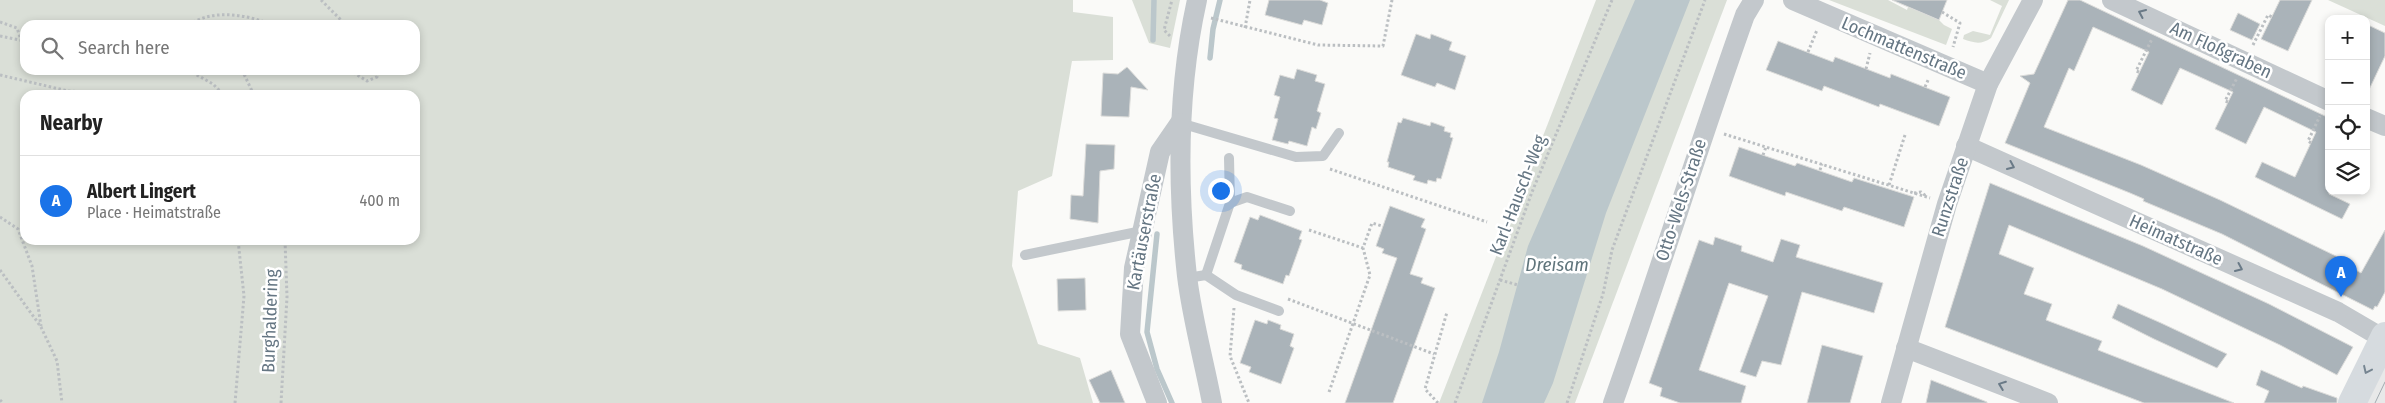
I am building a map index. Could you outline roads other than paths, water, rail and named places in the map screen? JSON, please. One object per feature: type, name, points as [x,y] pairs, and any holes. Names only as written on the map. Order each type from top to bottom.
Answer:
[{"type":"main road","points":[[2352,403],[2385,338]]},
{"type":"street","name":"Kartäuserstraße","points":[[1197,0],[1180,123],[1180,191],[1197,276],[1212,403]]},
{"type":"street","name":"Otto-Wels-Straße","points":[[1613,403],[1679,213],[1704,128],[1745,15],[1754,0]]},
{"type":"street","name":"Lochmattenstraße","points":[[1793,0],[1988,84]]},
{"type":"street","name":"Runzstraße","points":[[1891,403],[1947,204],[1966,146],[1988,84],[2033,0]]},
{"type":"street","name":"Am Floßgraben","points":[[2112,0],[2325,100]]},
{"type":"street","points":[[2370,120],[2385,126]]},
{"type":"street","name":"Kartäuserstraße","points":[[1157,403],[1130,334],[1134,268],[1160,152],[1180,123]]},
{"type":"street","name":"Heimatstraße","points":[[1966,146],[2338,312],[2385,338]]},
{"type":"street","points":[[1906,348],[2048,403]]},
{"type":"lane","points":[[1180,123],[1296,157],[1323,156],[1339,133]]},
{"type":"lane","points":[[1229,158],[1230,203],[1197,276],[1236,295],[1279,311]]},
{"type":"lane","points":[[1230,203],[1247,197],[1290,210]]},
{"type":"lane","points":[[1025,255],[1142,231]]},
{"type":"water","name":"Dreisam","points":[[1635,0],[1690,0],[1606,213],[1553,383],[1544,403],[1482,403],[1499,352],[1528,246]]},
{"type":"waterway","points":[[1153,40],[1154,0]]},
{"type":"waterway","points":[[1210,58],[1213,29],[1220,0]]},
{"type":"waterway","points":[[1157,234],[1147,332],[1157,369],[1172,403]]},
{"type":"tram line","points":[[2375,403],[2385,382]]},
{"type":"place","name":"Albert Lingert","points":[[2341,297]]}]
